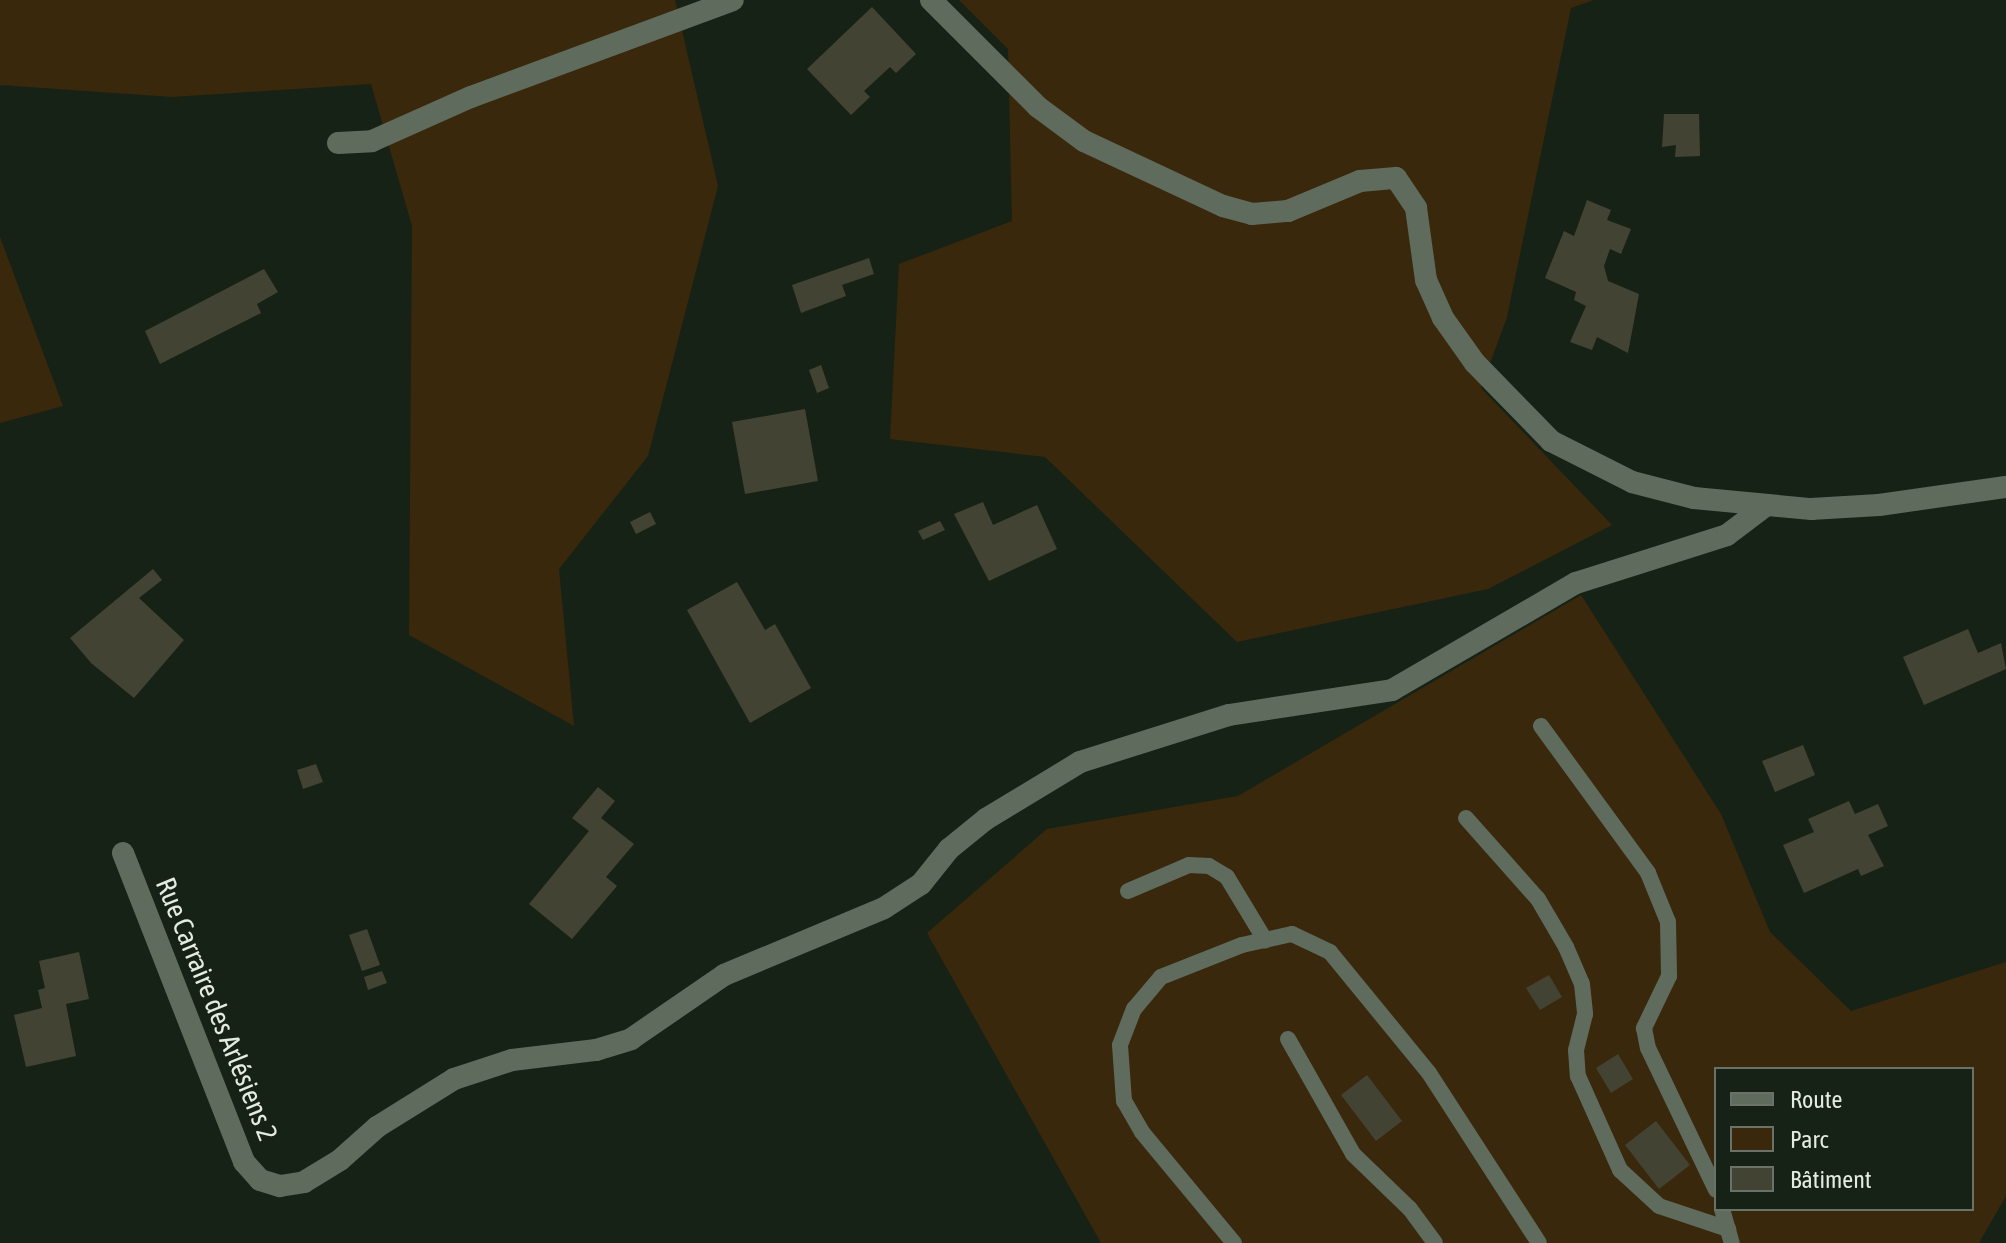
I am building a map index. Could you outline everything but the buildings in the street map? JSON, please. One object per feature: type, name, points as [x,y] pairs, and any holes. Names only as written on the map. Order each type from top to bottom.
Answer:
[{"type":"street","points":[[338,143],[372,141],[471,97],[733,0]]},
{"type":"street","points":[[931,0],[1038,107],[1084,141],[1223,206],[1252,214],[1288,211],[1360,181],[1396,178],[1416,208],[1426,280],[1443,318],[1475,363],[1551,441],[1632,482],[1694,498],[1764,507],[1879,505],[2006,487]]},
{"type":"street","name":"Rue Carraire des Arlésiens 2","points":[[123,853],[244,1162],[260,1180],[280,1186],[304,1182],[340,1160],[377,1127],[454,1079],[512,1060],[596,1050],[631,1039],[724,975],[884,908],[921,884],[949,849],[986,819],[1080,762],[1229,715],[1392,690],[1576,583],[1727,535],[1764,507]]},
{"type":"lane","points":[[1541,726],[1648,873],[1668,922],[1669,976],[1649,1010],[1646,1038],[1714,1186]]},
{"type":"lane","points":[[1466,818],[1538,899],[1566,947],[1582,984],[1585,1014],[1576,1050],[1578,1076],[1620,1170],[1659,1206],[1730,1236]]},
{"type":"lane","points":[[1128,891],[1189,865],[1209,866],[1227,877],[1265,940]]},
{"type":"lane","points":[[1234,1243],[1142,1132],[1124,1101],[1120,1045],[1134,1009],[1161,977],[1265,940],[1292,934],[1330,952],[1429,1073],[1539,1243]]},
{"type":"lane","points":[[1288,1039],[1353,1154],[1410,1209],[1435,1243]]},
{"type":"lane","points":[[1723,1211],[1730,1236]]},
{"type":"green space","points":[[0,0],[675,0],[718,186],[648,456],[559,569],[574,726],[409,635],[412,226],[371,84],[172,97],[0,85]]},
{"type":"green space","points":[[959,0],[1594,0],[1571,8],[1507,317],[1481,388],[1612,525],[1488,589],[1237,642],[1045,457],[890,439],[899,264],[1012,221],[1008,49]]},
{"type":"green space","points":[[0,237],[63,406],[0,423]]},
{"type":"green space","points":[[1581,595],[1721,814],[1770,932],[1851,1011],[2006,962],[2006,1196],[1979,1243],[1101,1243],[927,933],[1047,829],[1238,796]]}]
